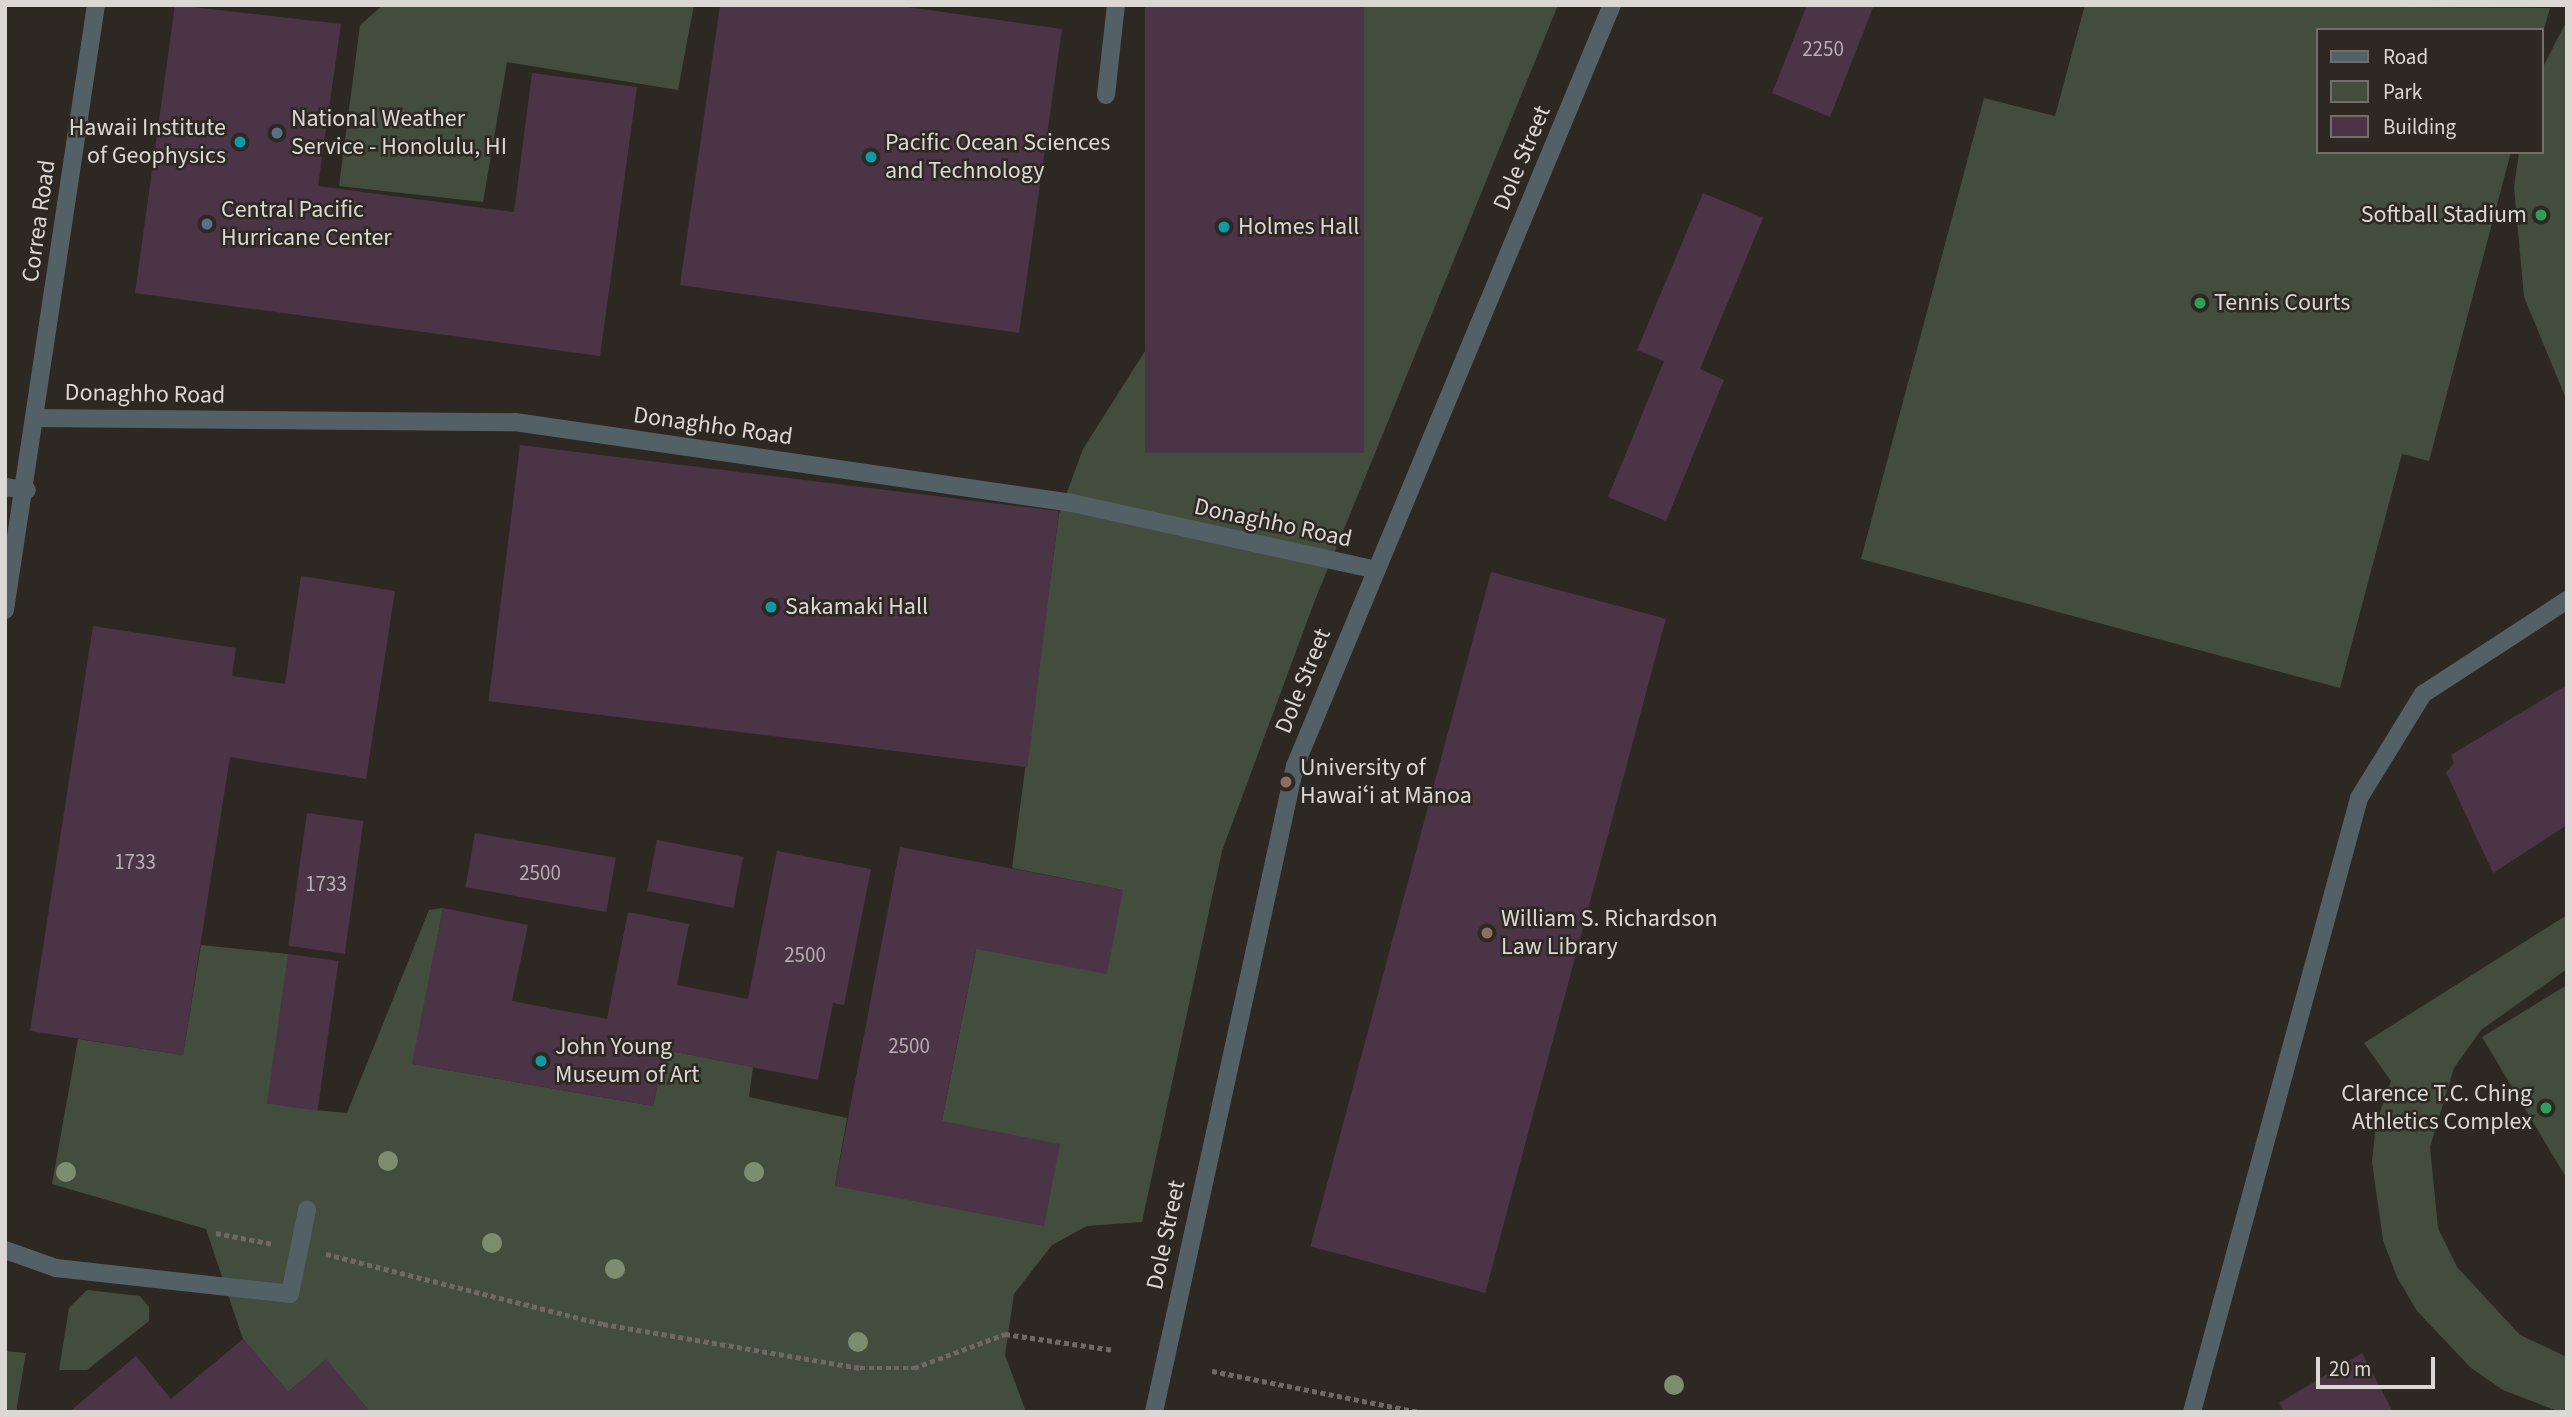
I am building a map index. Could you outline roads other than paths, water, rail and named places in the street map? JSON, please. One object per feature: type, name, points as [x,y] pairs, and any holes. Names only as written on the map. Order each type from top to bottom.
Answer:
[{"type":"street","name":"Correa Road","points":[[5,611],[27,490],[34,418],[96,5]]},
{"type":"street","points":[[1106,95],[1116,5]]},
{"type":"street","name":"Dole Street","points":[[1154,1412],[1276,834],[1321,698],[1612,5]]},
{"type":"street","name":"Donaghho Road","points":[[34,418],[515,422],[1072,503],[1376,570]]},
{"type":"street","points":[[5,487],[27,490]]},
{"type":"street","points":[[2192,1412],[2358,798],[2423,694],[2567,600]]},
{"type":"street","points":[[5,1250],[55,1268],[289,1294],[307,1210]]},
{"type":"place","name":"National Weather Service - Honolulu, HI","points":[[277,133]]},
{"type":"place","name":"Hawaii Institute of Geophysics","points":[[240,142]]},
{"type":"place","name":"Pacific Ocean Sciences and Technology","points":[[871,157]]},
{"type":"place","name":"Softball Stadium","points":[[2541,215]]},
{"type":"place","name":"Central Pacific Hurricane Center","points":[[207,224]]},
{"type":"place","name":"Holmes Hall","points":[[1224,227]]},
{"type":"place","name":"Tennis Courts","points":[[2200,303]]},
{"type":"place","name":"Sakamaki Hall","points":[[771,607]]},
{"type":"place","name":"University of Hawaiʻi at Mānoa","points":[[1286,782]]},
{"type":"place","name":"William S. Richardson Law Library","points":[[1487,933]]},
{"type":"place","name":"John Young Museum of Art","points":[[541,1061]]},
{"type":"place","name":"Clarence T.C. Ching Athletics Complex","points":[[2546,1108]]}]
